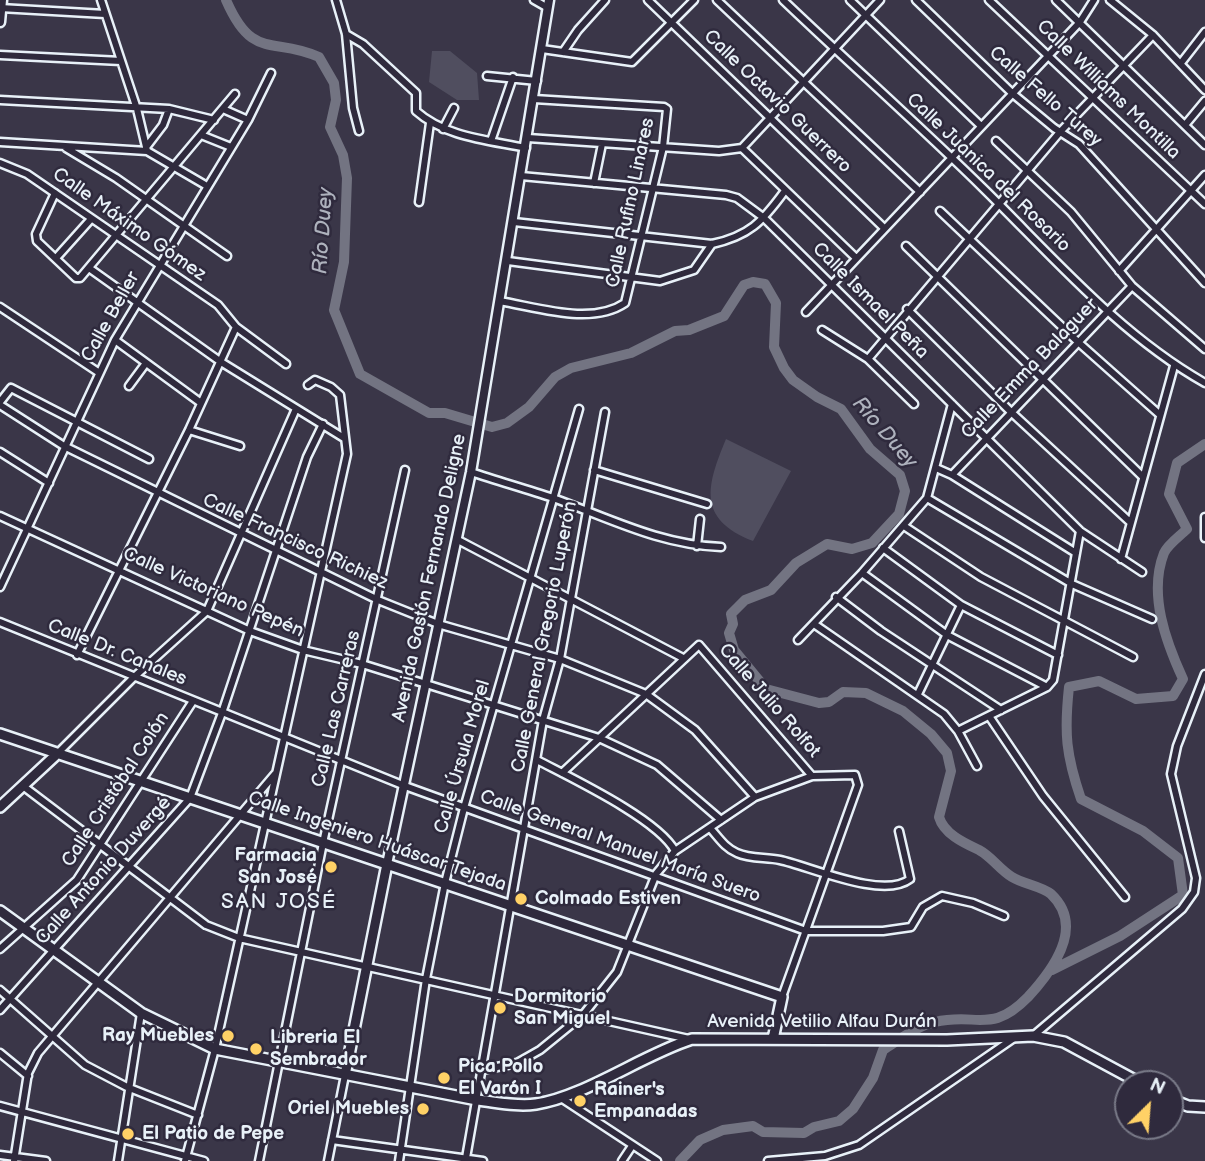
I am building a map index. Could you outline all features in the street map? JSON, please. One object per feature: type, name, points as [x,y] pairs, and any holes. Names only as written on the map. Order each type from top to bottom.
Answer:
[{"type":"main road","name":"Calle Ingeniero Huáscar Tejada","points":[[0,734],[782,997]]},
{"type":"main road","points":[[0,807],[57,754]]},
{"type":"main road","name":"Avenida Gastón Fernando Deligne","points":[[345,1074],[387,864]]},
{"type":"main road","name":"Avenida Vetilio Alfau Durán","points":[[0,911],[141,1013],[215,1049],[477,1100],[515,1105],[536,1104],[561,1098],[663,1049],[692,1040],[947,1040],[1033,1036],[1065,1042],[1116,1070]]},
{"type":"main road","points":[[773,1040],[782,997]]},
{"type":"main road","points":[[1184,1104],[1205,1107]]},
{"type":"street","points":[[101,0],[137,109],[147,149]]},
{"type":"street","points":[[336,0],[346,34],[353,108],[359,131]]},
{"type":"street","points":[[534,0],[549,4]]},
{"type":"street","points":[[563,52],[578,30],[605,0]]},
{"type":"street","name":"Calle Octavio Guerrero","points":[[648,0],[884,228]]},
{"type":"street","points":[[542,49],[632,62],[694,0]]},
{"type":"street","points":[[717,0],[920,192]]},
{"type":"street","name":"Calle Juanica del Rosario","points":[[783,0],[952,158],[1107,311],[1174,366],[1205,383]]},
{"type":"street","points":[[850,0],[981,126]]},
{"type":"street","points":[[528,138],[719,151],[742,148],[880,0]]},
{"type":"street","name":"Calle Fello Turey","points":[[916,0],[1013,94],[1079,144],[1205,283]]},
{"type":"street","name":"Calle Williams Montilla","points":[[989,0],[1205,204]]},
{"type":"street","points":[[1056,0],[1205,145]]},
{"type":"street","points":[[806,313],[1080,22],[1094,0]]},
{"type":"street","points":[[1110,0],[1153,35],[1205,90]]},
{"type":"street","name":"Avenida Gastón Fernando Deligne","points":[[387,864],[471,472],[549,4]]},
{"type":"street","points":[[0,22],[1,5],[105,14]]},
{"type":"street","points":[[1181,64],[1205,32]]},
{"type":"street","points":[[346,34],[363,44],[416,93],[416,111],[430,123],[443,129],[526,148]]},
{"type":"street","points":[[868,359],[1027,168],[1153,35]]},
{"type":"street","points":[[0,55],[121,61]]},
{"type":"street","name":"Calle Beller","points":[[0,587],[98,372],[158,264],[248,120],[271,73]]},
{"type":"street","points":[[487,76],[537,81]]},
{"type":"street","points":[[491,141],[513,77]]},
{"type":"street","points":[[55,193],[36,237],[78,279],[235,94]]},
{"type":"street","name":"Calle Rufino Linares","points":[[499,301],[593,314],[625,303],[634,278],[663,147],[666,107],[534,99]]},
{"type":"street","points":[[0,100],[169,109],[214,120]]},
{"type":"street","points":[[1185,125],[1205,101]]},
{"type":"street","points":[[443,129],[454,108]]},
{"type":"street","points":[[147,149],[163,125],[169,109]]},
{"type":"street","points":[[223,109],[248,120]]},
{"type":"street","points":[[419,202],[430,123]]},
{"type":"street","points":[[201,135],[231,147]]},
{"type":"street","points":[[996,141],[1071,212],[1132,286],[1205,349]]},
{"type":"street","points":[[0,142],[147,149],[207,186]]},
{"type":"street","points":[[594,183],[602,144]]},
{"type":"street","points":[[64,147],[116,178],[145,201],[227,256]]},
{"type":"street","points":[[742,148],[784,192],[856,258]]},
{"type":"street","name":"Calle Máximo Gómez","points":[[0,163],[27,174],[218,306],[235,324],[286,364]]},
{"type":"street","points":[[1119,271],[1205,175]]},
{"type":"street","name":"Calle Ismael Peña","points":[[521,176],[729,195],[764,218],[1080,531],[1142,572]]},
{"type":"street","points":[[514,222],[712,244],[738,238],[764,218],[784,192]]},
{"type":"street","points":[[940,211],[1078,342],[1159,414]]},
{"type":"street","points":[[56,258],[91,219]]},
{"type":"street","points":[[508,261],[660,281],[690,273],[698,268],[712,244]]},
{"type":"street","points":[[905,246],[1142,476]]},
{"type":"street","points":[[89,268],[221,362],[295,411],[323,424],[344,438]]},
{"type":"street","name":"Calle Emma Balaguer","points":[[952,475],[1132,286]]},
{"type":"street","points":[[0,307],[98,372]]},
{"type":"street","points":[[907,309],[1011,412],[1130,522]]},
{"type":"street","points":[[77,655],[189,430],[221,362],[235,324]]},
{"type":"street","points":[[822,330],[868,359],[914,404]]},
{"type":"street","points":[[115,340],[201,403]]},
{"type":"street","points":[[129,386],[146,363]]},
{"type":"street","points":[[1121,559],[1174,366]]},
{"type":"street","points":[[186,1159],[215,1049],[347,454],[340,396],[315,380],[308,386]]},
{"type":"street","points":[[0,404],[11,388],[74,423],[149,459]]},
{"type":"street","name":"Calle Francisco Richiez","points":[[0,404],[64,446],[378,600],[438,624],[560,659],[646,694],[695,730],[755,797]]},
{"type":"street","points":[[798,640],[836,597],[862,573],[927,498],[952,404]]},
{"type":"street","name":"Calle Úrsula Morel","points":[[399,1161],[426,979],[464,807],[579,410]]},
{"type":"street","points":[[57,754],[133,678],[207,611],[295,411]]},
{"type":"street","name":"Calle General Gregorio Luperón","points":[[466,1158],[543,720],[560,659],[605,412]]},
{"type":"street","name":"Calle Antonio Duvergé","points":[[0,1010],[190,798],[222,713],[307,457],[323,424]]},
{"type":"street","points":[[189,430],[240,446]]},
{"type":"street","points":[[1,454],[49,483]]},
{"type":"street","points":[[936,468],[952,475],[1076,553]]},
{"type":"street","name":"Calle Las Carreras","points":[[259,1161],[323,843],[405,470]]},
{"type":"street","points":[[594,470],[707,504]]},
{"type":"street","points":[[471,472],[553,498],[657,538],[696,546],[721,547]]},
{"type":"street","points":[[927,498],[1072,584],[1152,619]]},
{"type":"street","name":"Calle Victoriano Pepén","points":[[0,516],[250,631],[303,650],[362,664],[599,738],[657,765],[721,820]]},
{"type":"street","points":[[1205,517],[1205,538]]},
{"type":"street","points":[[696,546],[700,519]]},
{"type":"street","points":[[904,526],[981,577],[1133,657]]},
{"type":"street","points":[[958,731],[1047,687],[1054,680],[1080,531]]},
{"type":"street","points":[[458,540],[683,657],[562,773]]},
{"type":"street","points":[[883,548],[961,606],[1058,655]]},
{"type":"street","points":[[862,573],[947,635],[1047,687]]},
{"type":"street","points":[[836,597],[1000,710]]},
{"type":"street","points":[[918,694],[961,606]]},
{"type":"street","name":"Calle Dr. Canales","points":[[0,622],[222,713]]},
{"type":"street","points":[[814,624],[944,714],[958,731],[977,766]]},
{"type":"street","name":"Calle Julio Rolfot","points":[[683,657],[696,646],[701,646],[813,776]]},
{"type":"street","points":[[1033,1036],[1173,917],[1194,892],[1196,878],[1171,774],[1177,746],[1205,674]]},
{"type":"street","name":"Calle Cristóbal Colón","points":[[0,950],[77,880],[101,847],[193,701]]},
{"type":"street","name":"Calle General Manuel María Suero","points":[[222,713],[405,786],[656,874],[806,931],[883,931],[911,927],[923,907],[942,896],[973,903],[1004,916]]},
{"type":"street","points":[[989,716],[1043,796],[1125,897]]},
{"type":"street","points":[[537,760],[649,824],[670,842],[675,852]]},
{"type":"street","points":[[14,1159],[32,1062],[51,1035],[205,859],[238,814],[276,773]]},
{"type":"street","points":[[482,1070],[517,1063],[540,1050],[583,1015],[617,972],[656,874],[675,852],[755,797],[813,776],[851,774],[858,778],[782,997]]},
{"type":"street","points":[[23,786],[206,925],[239,938],[692,1040]]},
{"type":"street","points":[[710,828],[727,848],[740,855],[779,860],[826,876],[868,884],[908,882],[911,876],[899,831]]},
{"type":"street","points":[[0,990],[85,1065],[127,1087],[198,1115]]},
{"type":"street","points":[[118,1161],[127,1087],[141,1013]]},
{"type":"street","points":[[768,1161],[825,1156],[859,1144],[1015,1037]]},
{"type":"street","points":[[0,1053],[28,1076]]},
{"type":"street","name":"Avenida Gastón Fernando Deligne","points":[[328,1161],[345,1074]]},
{"type":"street","points":[[561,1098],[657,1161]]},
{"type":"street","points":[[0,1106],[186,1159],[204,1161]]},
{"type":"street","points":[[332,1140],[401,1147],[483,1161]]},
{"type":"street","points":[[622,1161],[632,1146]]},
{"type":"street","points":[[0,1155],[14,1159],[46,1161]]},
{"type":"shaded area","points":[[432,51],[450,51],[477,73],[479,100],[457,100],[429,82]]},
{"type":"shaded area","points":[[726,439],[791,471],[753,541],[722,522],[714,511],[711,486]]},
{"type":"waterway","name":"Río Duey","points":[[226,0],[245,32],[255,40],[319,57],[334,83],[336,100],[330,127],[343,155],[347,178],[344,262],[334,310],[360,374],[429,413],[445,413],[492,427],[507,423],[529,407],[555,377],[571,368],[631,353],[675,331],[689,330],[724,316],[744,285],[753,282],[765,284],[776,303],[774,347],[784,368],[793,380],[817,397],[841,409],[870,449],[900,475],[905,491],[899,514],[872,543],[852,549],[827,544],[796,563],[771,590],[745,600],[731,614],[733,624],[729,633],[734,650],[766,689],[819,703],[829,702],[843,692],[866,693],[903,711],[931,734],[947,753],[951,771],[939,817],[945,828],[955,837],[984,853],[1012,877],[1051,894],[1061,907],[1066,920],[1062,948],[1047,975],[1028,997],[1004,1016],[983,1020],[935,1022],[914,1030],[883,1050],[873,1078],[853,1109],[839,1121],[814,1127],[804,1133],[763,1132],[753,1126],[723,1130],[700,1140],[680,1161]]},
{"type":"waterway","points":[[1052,970],[1120,936],[1183,895],[1178,858],[1143,831],[1081,799],[1069,756],[1067,718],[1069,687],[1099,681],[1136,699],[1173,696],[1183,679],[1165,634],[1158,601],[1158,585],[1164,553],[1187,529],[1169,494],[1177,463],[1205,444]]},
{"type":"place","name":"Farmacia San José","points":[[331,867]]},
{"type":"place","name":"Colmado Estiven","points":[[521,899]]},
{"type":"place","name":"Dormitorio San Miguel","points":[[500,1008]]},
{"type":"place","name":"Ray Muebles","points":[[228,1036]]},
{"type":"place","name":"Libreria El Sembrador","points":[[256,1049]]},
{"type":"place","name":"Pica Pollo El Varón I","points":[[444,1078]]},
{"type":"place","name":"Rainer's Empanadas","points":[[580,1101]]},
{"type":"place","name":"Oriel Muebles","points":[[423,1109]]},
{"type":"place","name":"El Patio de Pepe","points":[[128,1134]]},
{"type":"district","name":"SAN JOSÉ","points":[[279,903]]}]
